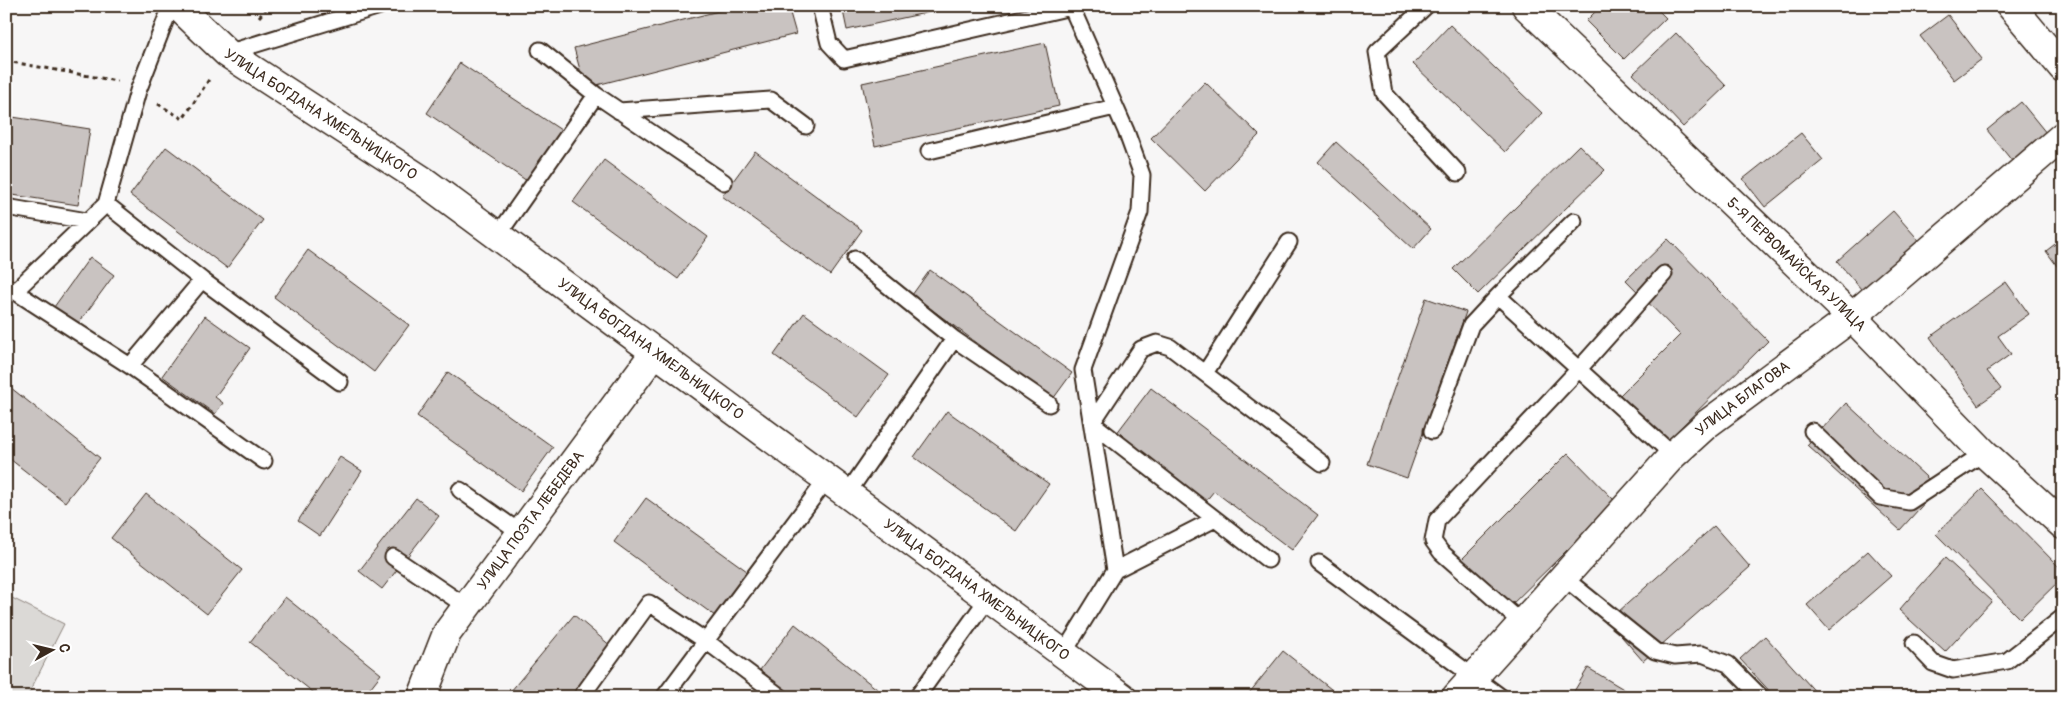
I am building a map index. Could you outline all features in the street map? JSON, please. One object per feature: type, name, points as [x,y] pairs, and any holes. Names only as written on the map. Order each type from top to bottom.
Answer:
[{"type":"street","name":"УЛИЦА БОГДАНА ХМЕЛЬНИЦКОГО","points":[[178,6],[227,52],[425,182],[1122,697]]},
{"type":"street","name":"5-Я ПЕРВОМАЙСКАЯ УЛИЦА","points":[[1526,6],[1852,317],[1984,453],[2063,525]]},
{"type":"street","points":[[2011,6],[2063,68]]},
{"type":"street","name":"УЛИЦА БЛАГОВА","points":[[1456,697],[1673,454],[1707,424],[1852,317],[2063,136]]},
{"type":"street","name":"УЛИЦА ПОЭТА ЛЕБЕДЕВА","points":[[422,697],[447,633],[655,352]]},
{"type":"lane","points":[[172,6],[138,91],[106,204],[10,289],[130,366],[264,461]]},
{"type":"lane","points":[[227,52],[380,6]]},
{"type":"lane","points":[[820,6],[829,43],[844,59],[1071,7],[1126,131],[1142,175],[1140,212],[1083,370],[1114,570]]},
{"type":"lane","points":[[1426,6],[1377,52],[1384,92],[1458,173]]},
{"type":"lane","points":[[540,50],[596,95],[724,182]]},
{"type":"lane","points":[[498,235],[596,95]]},
{"type":"lane","points":[[619,111],[771,100],[806,126]]},
{"type":"lane","points":[[928,151],[1115,107]]},
{"type":"lane","points":[[106,204],[202,280],[340,382]]},
{"type":"lane","points":[[6,207],[87,221]]},
{"type":"lane","points":[[1432,431],[1471,325],[1574,221]]},
{"type":"lane","points":[[1205,373],[1288,242]]},
{"type":"lane","points":[[855,259],[954,339],[1049,404]]},
{"type":"lane","points":[[1522,623],[1441,552],[1433,541],[1437,520],[1664,274]]},
{"type":"lane","points":[[130,366],[202,280]]},
{"type":"lane","points":[[1498,296],[1673,454]]},
{"type":"lane","points":[[664,697],[706,641],[837,487],[954,339]]},
{"type":"lane","points":[[1092,423],[1141,349],[1157,343],[1170,347],[1322,463]]},
{"type":"lane","points":[[1092,423],[1268,560]]},
{"type":"lane","points":[[1812,431],[1880,497],[1909,502],[1984,453]]},
{"type":"lane","points":[[460,490],[521,534]]},
{"type":"lane","points":[[1063,654],[1114,570],[1215,519]]},
{"type":"lane","points":[[393,557],[466,607]]},
{"type":"lane","points":[[1319,563],[1501,697]]},
{"type":"lane","points":[[1563,577],[1655,651],[1675,656],[1702,654],[1728,664],[1761,697]]},
{"type":"lane","points":[[917,697],[988,598]]},
{"type":"lane","points":[[581,697],[649,603],[706,641],[781,697]]},
{"type":"lane","points":[[1914,642],[1933,663],[1953,670],[1998,663],[2007,661],[2063,617]]},
{"type":"path","points":[[6,61],[116,80],[138,91],[183,119]]},
{"type":"shaded area","points":[[6,595],[64,624],[27,697],[6,697]]},
{"type":"building","points":[[738,6],[788,6],[796,34],[585,88],[574,48]]},
{"type":"building","points":[[842,6],[958,6],[847,30]]},
{"type":"building","points":[[1601,6],[1654,6],[1666,18],[1624,59],[1586,21]]},
{"type":"building","points":[[2055,6],[2063,6],[2063,16]]},
{"type":"building","points":[[1948,15],[1982,59],[1954,80],[1920,36]]},
{"type":"building","points":[[1450,25],[1542,113],[1505,152],[1413,64]]},
{"type":"building","points":[[1676,33],[1726,86],[1683,127],[1633,74]]},
{"type":"building","points":[[1045,43],[1059,106],[875,146],[862,83]]},
{"type":"building","points":[[460,63],[561,130],[527,181],[427,113]]},
{"type":"building","points":[[1205,82],[1259,135],[1205,191],[1151,138]]},
{"type":"building","points":[[2021,102],[2051,139],[2017,167],[1987,130]]},
{"type":"building","points":[[6,116],[90,129],[78,205],[6,194]]},
{"type":"building","points":[[1801,133],[1823,160],[1765,207],[1743,179]]},
{"type":"building","points":[[1336,142],[1431,229],[1413,249],[1318,162]]},
{"type":"building","points":[[1579,145],[1605,170],[1478,294],[1453,269]]},
{"type":"building","points":[[166,147],[263,220],[227,268],[130,195]]},
{"type":"building","points":[[755,151],[862,230],[830,275],[722,196]]},
{"type":"building","points":[[604,160],[708,237],[678,279],[573,202]]},
{"type":"building","points":[[1893,211],[1923,245],[1867,296],[1837,261]]},
{"type":"building","points":[[2063,238],[2063,274],[2046,251]]},
{"type":"building","points":[[1668,239],[1768,341],[1662,446],[1616,399],[1680,335],[1626,280]]},
{"type":"building","points":[[308,250],[409,325],[374,372],[274,297]]},
{"type":"building","points":[[90,257],[114,275],[78,324],[54,307]]},
{"type":"building","points":[[930,270],[1072,373],[1053,399],[912,295]]},
{"type":"building","points":[[2006,282],[2029,314],[1998,336],[2011,354],[1987,371],[2001,389],[1978,405],[1930,337]]},
{"type":"building","points":[[1426,298],[1466,312],[1407,478],[1367,464]]},
{"type":"building","points":[[804,313],[889,375],[858,417],[774,355]]},
{"type":"building","points":[[205,316],[250,348],[215,397],[223,403],[215,414],[162,376]]},
{"type":"building","points":[[448,372],[553,447],[521,491],[417,416]]},
{"type":"building","points":[[6,384],[100,458],[65,502],[6,456]]},
{"type":"building","points":[[1151,388],[1318,515],[1292,550],[1214,491],[1205,502],[1116,434]]},
{"type":"building","points":[[1846,403],[1938,488],[1900,530],[1807,445]]},
{"type":"building","points":[[947,411],[1049,484],[1016,531],[914,457]]},
{"type":"building","points":[[1568,453],[1616,502],[1503,613],[1456,565]]},
{"type":"building","points":[[340,457],[362,471],[320,536],[298,521]]},
{"type":"building","points":[[1982,489],[2063,571],[2063,577],[2020,619],[1936,534]]},
{"type":"building","points":[[146,494],[242,570],[207,614],[111,538]]},
{"type":"building","points":[[416,498],[439,516],[382,589],[359,571]]},
{"type":"building","points":[[646,498],[747,571],[715,616],[614,542]]},
{"type":"building","points":[[1714,526],[1750,567],[1643,661],[1608,621]]},
{"type":"building","points":[[1868,551],[1891,576],[1829,630],[1807,605]]},
{"type":"building","points":[[1945,558],[1992,601],[1945,652],[1899,610]]},
{"type":"building","points":[[285,597],[381,674],[363,697],[319,697],[250,642]]},
{"type":"building","points":[[574,615],[612,647],[571,697],[506,697]]},
{"type":"building","points":[[795,624],[887,697],[794,697],[760,670]]},
{"type":"building","points":[[1765,636],[1820,697],[1775,697],[1740,659]]},
{"type":"building","points":[[1283,651],[1341,697],[1246,697]]},
{"type":"building","points":[[1588,668],[1637,697],[1579,697],[1573,693]]}]
